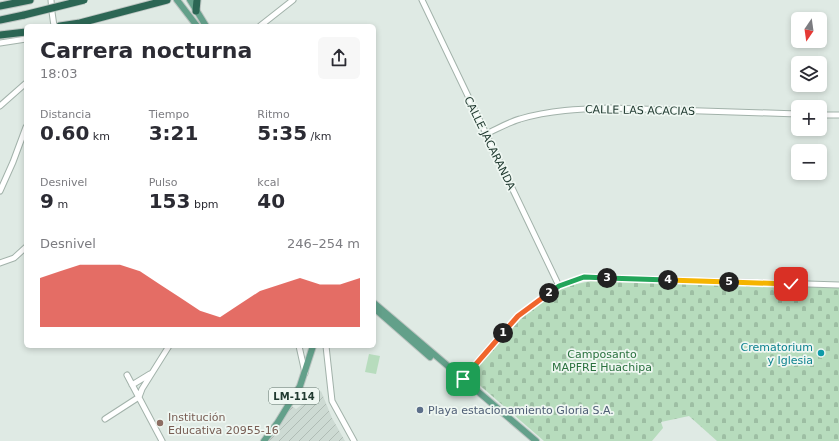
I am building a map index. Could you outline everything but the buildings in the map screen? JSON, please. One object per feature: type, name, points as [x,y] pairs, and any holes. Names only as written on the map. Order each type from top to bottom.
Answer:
[{"type":"highway","points":[[0,6],[30,0]]},
{"type":"highway","points":[[0,20],[84,0]]},
{"type":"highway","points":[[73,24],[167,0]]},
{"type":"highway","points":[[196,11],[197,0]]},
{"type":"highway","points":[[0,35],[24,32]]},
{"type":"main road","points":[[177,0],[195,24]]},
{"type":"main road","points":[[190,0],[205,24]]},
{"type":"main road","points":[[376,304],[529,441]]},
{"type":"main road","points":[[376,310],[536,441]]},
{"type":"main road","name":"LM-114","points":[[264,441],[297,392],[305,374],[312,348]]},
{"type":"street","points":[[51,0],[54,24]]},
{"type":"street","points":[[262,24],[292,0]]},
{"type":"street","name":"CALLE JACARANDA","points":[[422,0],[559,286]]},
{"type":"street","points":[[0,43],[24,39]]},
{"type":"street","points":[[0,106],[24,85]]},
{"type":"street","name":"CALLE LAS ACACIAS","points":[[486,134],[519,119],[561,110],[581,108],[791,114]]},
{"type":"street","points":[[827,115],[839,115]]},
{"type":"street","points":[[0,191],[24,132]]},
{"type":"street","points":[[0,263],[14,258],[24,249]]},
{"type":"street","points":[[462,380],[518,316],[559,286],[584,277],[839,285]]},
{"type":"street","points":[[105,419],[139,397],[150,374],[168,348]]},
{"type":"street","points":[[299,348],[305,374]]},
{"type":"street","points":[[326,348],[332,401],[354,441]]},
{"type":"street","points":[[132,385],[150,374]]},
{"type":"street","points":[[127,375],[162,441]]},
{"type":"shaded area","points":[[321,391],[332,418],[345,441],[269,441],[292,406],[296,409]]},
{"type":"green space","name":"Camposanto MAPFRE Huachipa","points":[[595,280],[839,287],[839,441],[717,441],[689,416],[661,422],[663,428],[652,441],[544,441],[469,376],[522,317],[559,288]]},
{"type":"green space","points":[[369,354],[380,356],[376,374],[365,372]]},
{"type":"place","name":"Crematorium y Iglesia","points":[[821,353]]},
{"type":"place","name":"Playa estacionamiento Gloria S.A.","points":[[420,410]]},
{"type":"place","name":"Institución Educativa 20955-16","points":[[160,423]]},
{"type":"route","points":[[463,379],[518,316],[559,286],[584,277],[791,284]]}]
